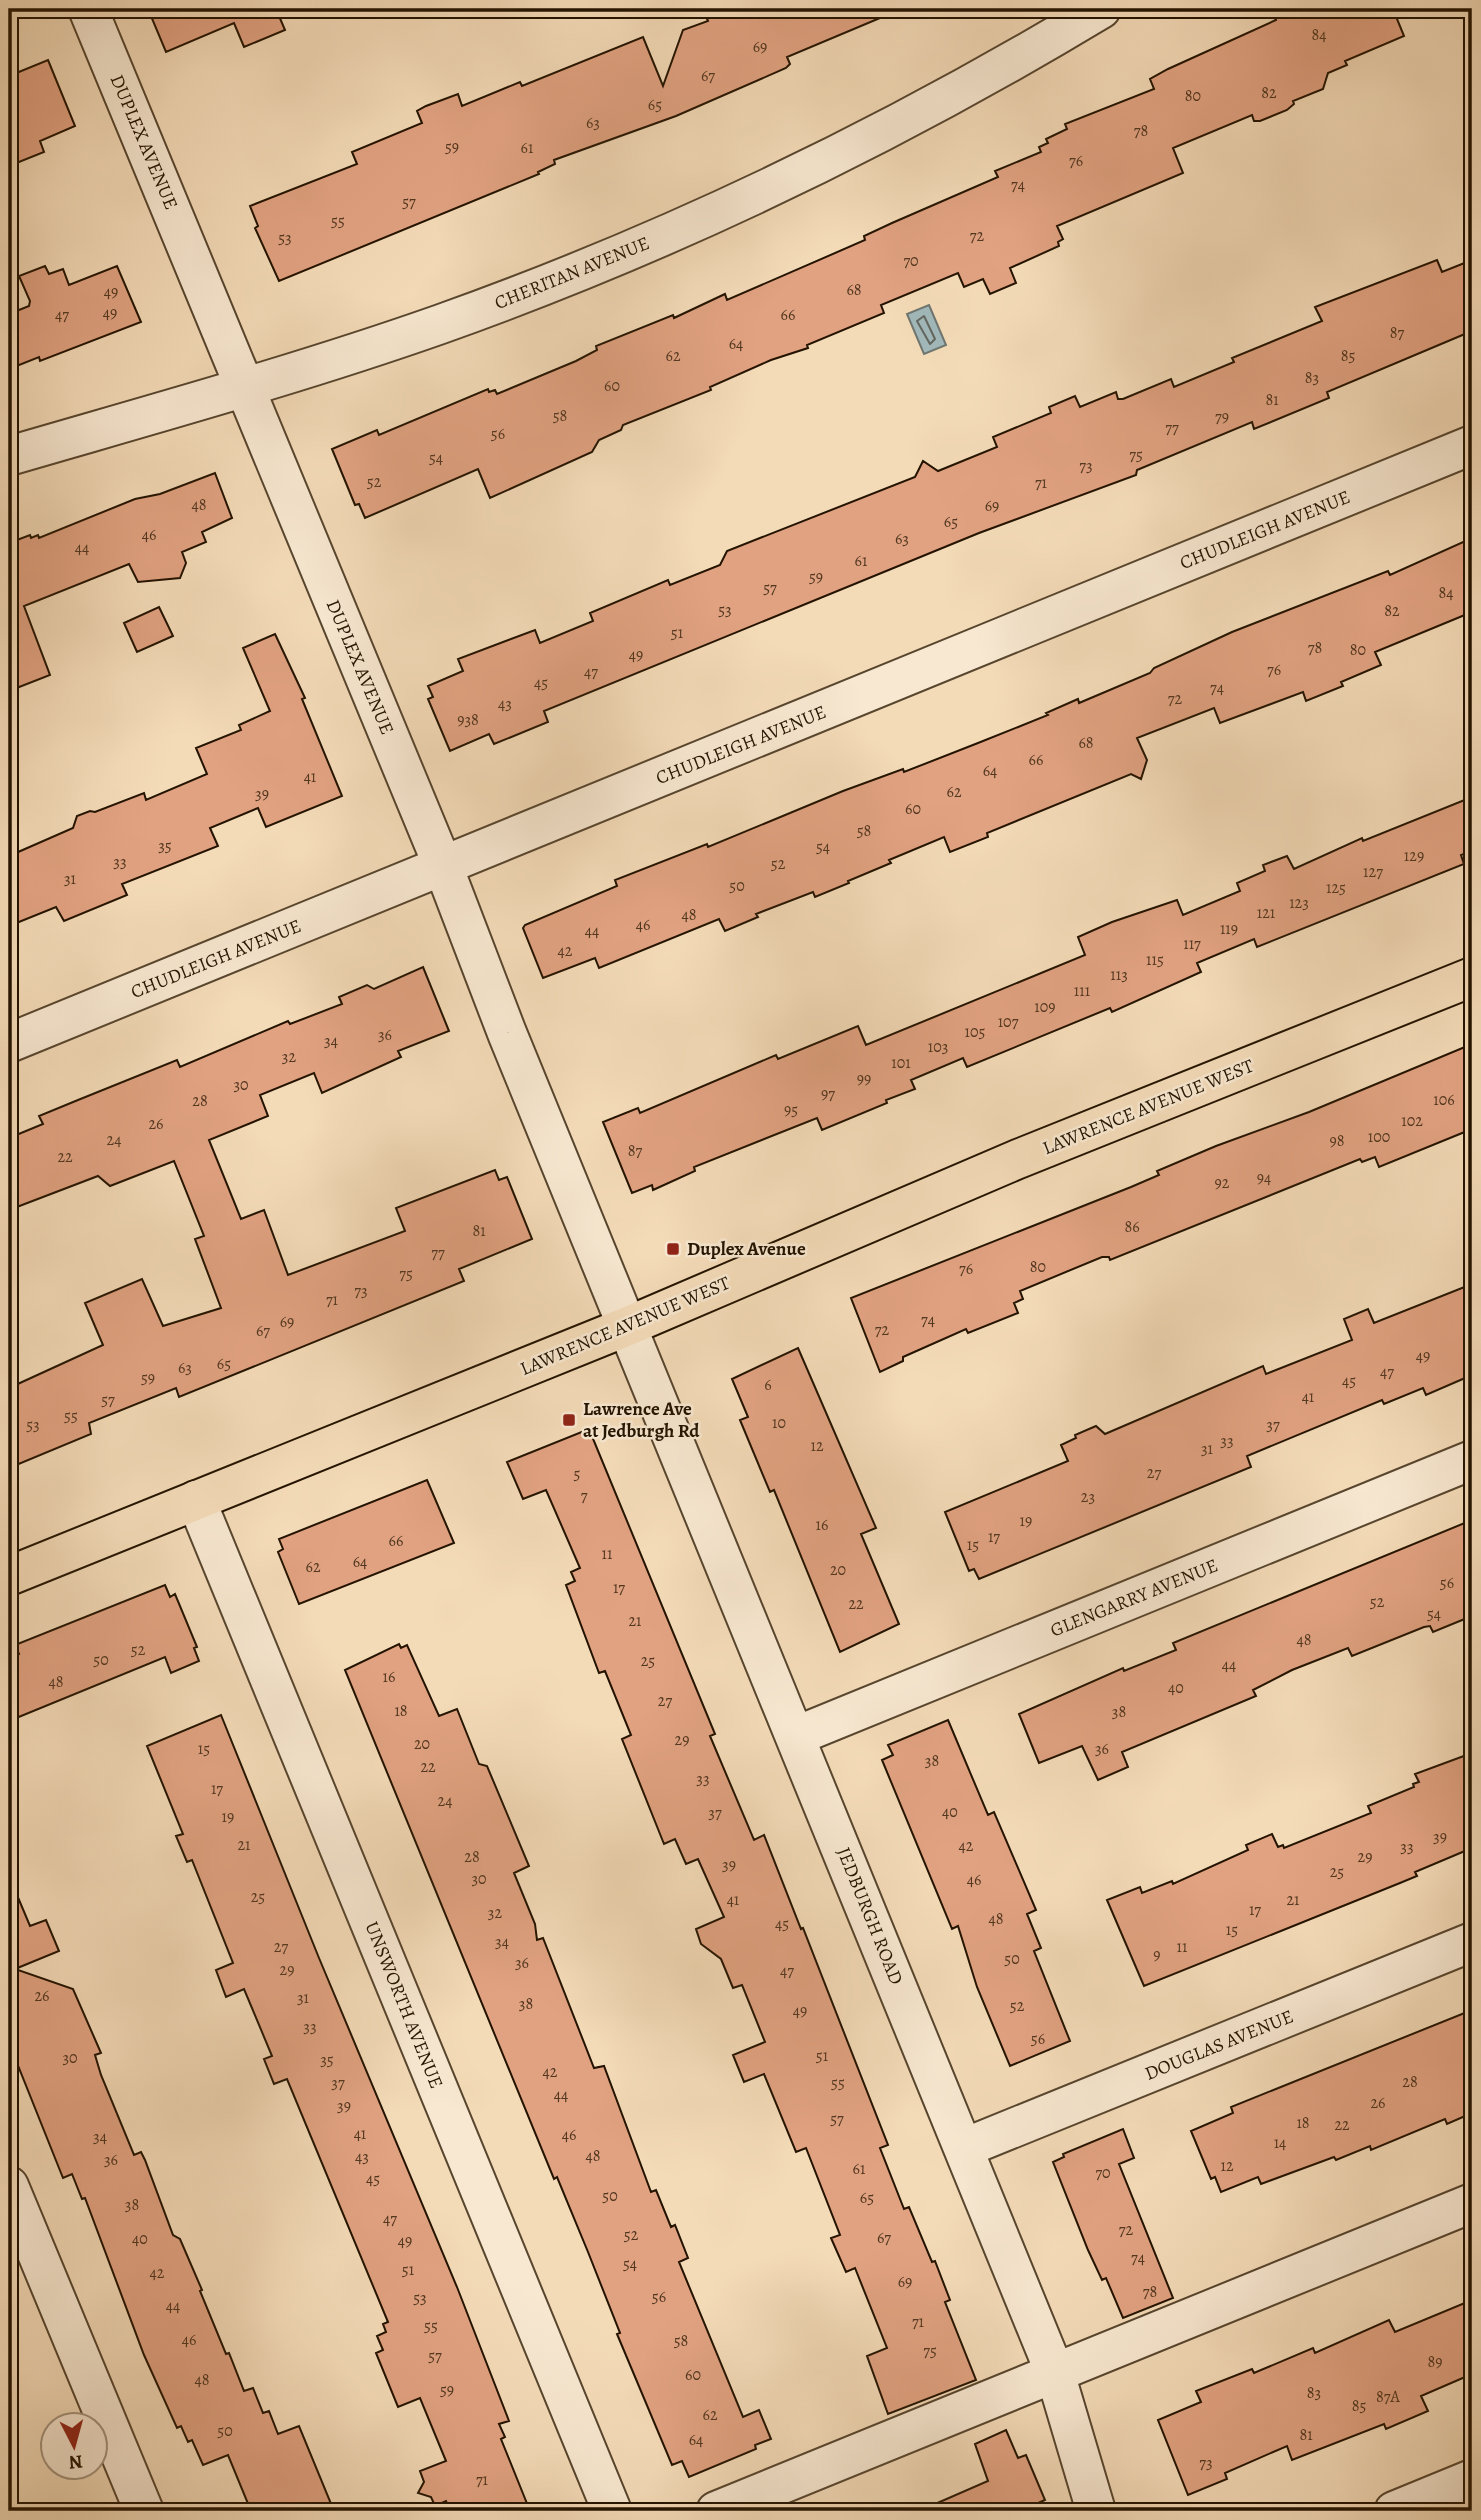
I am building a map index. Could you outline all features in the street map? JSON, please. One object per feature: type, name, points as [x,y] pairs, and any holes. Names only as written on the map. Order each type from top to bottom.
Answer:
[{"type":"main road","name":"LAWRENCE AVENUE WEST","points":[[9,1576],[628,1326],[1018,1159],[1472,976]]},
{"type":"street","name":"DUPLEX AVENUE","points":[[88,9],[443,866],[628,1326]]},
{"type":"street","name":"CHERITAN AVENUE","points":[[9,456],[243,387],[440,324],[633,249],[779,183],[936,103],[1101,9]]},
{"type":"street","name":"CHUDLEIGH AVENUE","points":[[9,1043],[1472,445]]},
{"type":"street","name":"JEDBURGH ROAD","points":[[628,1326],[1055,2373],[1096,2511]]},
{"type":"street","name":"GLENGARRY AVENUE","points":[[796,1736],[1472,1460]]},
{"type":"street","name":"UNSWORTH AVENUE","points":[[196,1500],[612,2511]]},
{"type":"street","name":"DOUGLAS AVENUE","points":[[964,2148],[1472,1942]]},
{"type":"street","points":[[9,2186],[144,2511]]},
{"type":"street","points":[[716,2511],[1472,2203]]},
{"type":"street","points":[[1394,2511],[1472,2479]]},
{"type":"water","points":[[929,305],[946,345],[924,354],[907,314]]},
{"type":"building","points":[[148,9],[276,9],[285,30],[244,47],[234,23],[166,52]]},
{"type":"building","points":[[703,9],[899,10],[787,57],[790,64],[786,68],[676,116],[554,160],[555,164],[538,172],[539,174],[279,281],[255,228],[258,226],[250,206],[357,164],[352,152],[422,123],[417,111],[426,106],[458,94],[462,106],[520,82],[522,86],[643,37],[663,86],[683,30],[708,21]]},
{"type":"building","points":[[1271,9],[1393,9],[1404,36],[1345,61],[1347,65],[1328,73],[1323,89],[1293,101],[1294,104],[1287,110],[1260,121],[1254,121],[1252,115],[1173,148],[1183,173],[1057,226],[1063,239],[1058,242],[1059,246],[1010,268],[1016,283],[990,294],[983,279],[964,287],[958,273],[881,305],[884,313],[807,345],[808,348],[771,360],[710,387],[711,390],[623,425],[621,430],[599,440],[592,452],[490,498],[478,469],[365,518],[359,504],[355,505],[332,449],[377,430],[379,435],[488,389],[489,392],[495,390],[497,394],[576,361],[597,350],[596,346],[673,315],[674,318],[725,294],[727,300],[865,240],[864,236],[998,177],[995,171],[1041,152],[1039,147],[1048,143],[1046,139],[1067,129],[1065,124],[1154,89],[1150,79],[1276,20]]},
{"type":"building","points":[[48,60],[75,126],[40,141],[44,152],[9,166],[9,76]]},
{"type":"building","points":[[1437,260],[1442,272],[1472,260],[1472,331],[1327,392],[1329,398],[1254,429],[1252,422],[1137,470],[1136,475],[979,533],[544,711],[548,722],[494,744],[489,734],[450,751],[428,699],[433,697],[428,686],[463,671],[458,659],[535,630],[540,643],[593,621],[590,613],[668,580],[670,585],[720,565],[727,551],[915,477],[923,461],[938,471],[997,447],[993,437],[1051,413],[1049,407],[1075,396],[1080,407],[1116,392],[1118,399],[1123,399],[1171,379],[1174,387],[1234,362],[1232,358],[1322,321],[1315,307]]},
{"type":"building","points":[[45,266],[49,274],[63,269],[69,285],[117,266],[141,322],[40,361],[39,357],[9,369],[9,314],[29,306],[30,301],[19,276]]},
{"type":"building","points":[[215,473],[232,518],[202,532],[206,542],[182,552],[186,563],[180,578],[138,582],[129,564],[24,606],[50,675],[9,691],[9,543],[30,535],[31,538],[38,535],[39,538],[135,499],[160,494]]},
{"type":"building","points":[[1472,538],[1472,612],[1375,652],[1381,665],[1341,682],[1343,686],[1306,701],[1303,692],[1220,723],[1214,708],[1137,738],[1147,760],[1141,779],[1131,774],[987,833],[988,837],[950,852],[944,837],[889,860],[891,863],[848,881],[849,883],[815,897],[813,892],[756,914],[758,917],[725,931],[719,919],[599,968],[595,958],[543,978],[523,928],[525,925],[617,886],[615,880],[707,844],[708,847],[843,791],[903,769],[904,772],[1048,715],[1046,713],[1078,699],[1079,703],[1150,673],[1154,668],[1232,632],[1388,571],[1390,575]]},
{"type":"building","points":[[159,607],[173,636],[137,652],[124,623]]},
{"type":"building","points":[[275,634],[305,698],[302,699],[342,796],[266,827],[258,808],[210,828],[218,846],[122,884],[127,895],[64,921],[56,907],[9,926],[9,856],[73,828],[77,816],[144,793],[146,800],[207,774],[196,748],[241,730],[239,725],[270,711],[243,648]]},
{"type":"building","points":[[1472,797],[1472,851],[1461,855],[1464,864],[1257,947],[1254,939],[1197,963],[1201,972],[1112,1012],[1110,1008],[967,1067],[963,1058],[911,1080],[915,1089],[822,1130],[817,1118],[694,1167],[695,1171],[653,1190],[652,1185],[632,1193],[603,1122],[638,1108],[640,1113],[776,1055],[778,1059],[858,1026],[866,1045],[1085,955],[1078,937],[1112,922],[1177,900],[1183,915],[1240,891],[1237,883],[1265,871],[1263,865],[1287,856],[1294,869],[1362,838],[1363,841]]},
{"type":"building","points":[[423,967],[449,1031],[398,1051],[401,1057],[322,1093],[314,1073],[260,1095],[268,1116],[209,1140],[241,1219],[264,1210],[288,1275],[405,1231],[396,1208],[495,1170],[499,1180],[507,1177],[532,1239],[459,1269],[464,1281],[179,1397],[176,1388],[89,1423],[91,1434],[9,1468],[9,1388],[103,1345],[85,1303],[142,1279],[163,1326],[221,1308],[195,1239],[204,1236],[174,1161],[110,1186],[98,1176],[9,1210],[9,1138],[43,1124],[39,1116],[177,1060],[180,1067],[288,1021],[290,1024],[342,1004],[339,997],[367,985],[374,989]]},
{"type":"building","points":[[1472,1044],[1472,1129],[1379,1167],[1375,1157],[1362,1162],[1360,1159],[1110,1260],[1109,1257],[1102,1257],[1020,1291],[1023,1299],[1014,1303],[1018,1313],[968,1333],[966,1329],[903,1357],[903,1361],[880,1372],[851,1298],[1131,1187],[1159,1175],[1157,1171],[1216,1146],[1309,1112]]},
{"type":"building","points":[[1472,1284],[1472,1375],[1426,1395],[1423,1388],[1384,1404],[1382,1400],[1247,1456],[1251,1467],[979,1579],[974,1569],[969,1571],[945,1512],[1068,1461],[1061,1445],[1076,1438],[1075,1435],[1096,1426],[1105,1434],[1263,1366],[1266,1374],[1352,1340],[1344,1319],[1368,1309],[1374,1323]]},
{"type":"building","points":[[798,1348],[876,1528],[861,1534],[899,1624],[840,1652],[774,1490],[770,1492],[740,1420],[748,1417],[732,1379]]},
{"type":"building","points":[[589,1429],[715,1734],[710,1736],[754,1840],[764,1835],[801,1929],[803,1928],[888,2145],[880,2148],[904,2209],[909,2207],[932,2262],[935,2261],[950,2300],[945,2302],[976,2380],[888,2414],[867,2356],[887,2348],[855,2268],[846,2272],[831,2238],[840,2235],[806,2148],[796,2152],[764,2074],[744,2082],[733,2055],[765,2042],[742,1985],[733,1988],[721,1959],[701,1944],[696,1929],[724,1917],[698,1859],[686,1864],[675,1839],[664,1844],[622,1739],[631,1735],[605,1671],[599,1673],[566,1585],[575,1581],[571,1572],[580,1568],[546,1490],[523,1499],[507,1462]]},
{"type":"building","points":[[427,1480],[454,1543],[299,1604],[278,1552],[283,1549],[279,1539]]},
{"type":"building","points":[[1472,1520],[1472,1616],[1433,1632],[1430,1626],[1424,1627],[1352,1656],[1348,1648],[1292,1670],[1253,1690],[1256,1696],[1122,1752],[1128,1767],[1098,1780],[1082,1746],[1039,1763],[1019,1714],[1123,1668],[1124,1671],[1176,1650],[1173,1643]]},
{"type":"building","points":[[165,1585],[170,1597],[175,1594],[197,1647],[194,1648],[199,1661],[171,1673],[165,1657],[9,1721],[9,1658],[19,1654],[15,1645]]},
{"type":"building","points":[[399,1644],[401,1648],[407,1645],[439,1716],[457,1709],[479,1764],[487,1766],[529,1866],[514,1873],[535,1924],[537,1940],[543,1938],[594,2068],[604,2066],[651,2192],[656,2190],[671,2227],[675,2225],[688,2258],[679,2262],[743,2417],[759,2410],[771,2439],[755,2445],[756,2449],[689,2477],[682,2461],[672,2465],[617,2334],[620,2333],[588,2252],[557,2177],[554,2179],[345,1670]]},
{"type":"building","points":[[221,1715],[457,2287],[509,2421],[499,2424],[505,2437],[501,2439],[530,2511],[450,2511],[446,2501],[435,2506],[431,2497],[418,2493],[424,2482],[420,2471],[446,2461],[420,2398],[398,2407],[376,2353],[383,2350],[377,2336],[386,2332],[383,2324],[388,2322],[287,2079],[274,2084],[264,2059],[272,2056],[244,1989],[226,1997],[216,1970],[233,1963],[192,1860],[187,1862],[176,1836],[183,1834],[147,1746]]},
{"type":"building","points":[[948,1720],[988,1815],[994,1812],[1036,1910],[1027,1914],[1041,1948],[1034,1951],[1070,2041],[1010,2066],[977,1987],[958,1926],[952,1929],[882,1760],[893,1755],[888,1745]]},
{"type":"building","points":[[1472,1753],[1472,1848],[1415,1872],[1417,1876],[1144,1986],[1107,1900],[1140,1887],[1142,1893],[1172,1881],[1173,1884],[1248,1850],[1246,1845],[1272,1834],[1278,1847],[1283,1845],[1284,1848],[1371,1813],[1368,1806],[1414,1787],[1413,1784],[1419,1782],[1415,1774]]},
{"type":"building","points":[[9,1876],[30,1926],[46,1920],[59,1951],[15,1969],[73,1989],[101,2053],[95,2055],[101,2075],[134,2155],[141,2152],[145,2160],[173,2235],[180,2239],[226,2354],[229,2353],[244,2391],[253,2388],[263,2413],[269,2411],[278,2434],[299,2426],[334,2511],[251,2511],[228,2455],[203,2465],[192,2440],[188,2442],[181,2426],[177,2428],[144,2355],[85,2198],[82,2199],[72,2174],[63,2178],[9,2043]]},
{"type":"building","points":[[1472,2010],[1472,2113],[1447,2124],[1445,2119],[1371,2150],[1370,2146],[1336,2160],[1334,2157],[1261,2184],[1258,2177],[1221,2192],[1215,2177],[1211,2179],[1191,2131],[1233,2113],[1231,2107]]},
{"type":"building","points":[[1123,2129],[1134,2158],[1119,2164],[1173,2298],[1123,2318],[1106,2278],[1102,2280],[1088,2250],[1053,2162],[1064,2157],[1063,2154]]},
{"type":"building","points":[[1472,2300],[1472,2374],[1421,2396],[1428,2411],[1386,2429],[1384,2424],[1292,2460],[1287,2446],[1225,2473],[1227,2479],[1188,2495],[1158,2420],[1201,2402],[1196,2391],[1252,2369],[1254,2373],[1313,2348],[1315,2353],[1389,2320],[1395,2332]]},
{"type":"building","points":[[1006,2430],[1018,2458],[1026,2455],[1045,2500],[1020,2511],[919,2511],[988,2481],[975,2444]]},
{"type":"place","name":"Duplex Avenue","points":[[673,1249]]},
{"type":"place","name":"Lawrence Ave at Jedburgh Rd","points":[[569,1420]]}]
